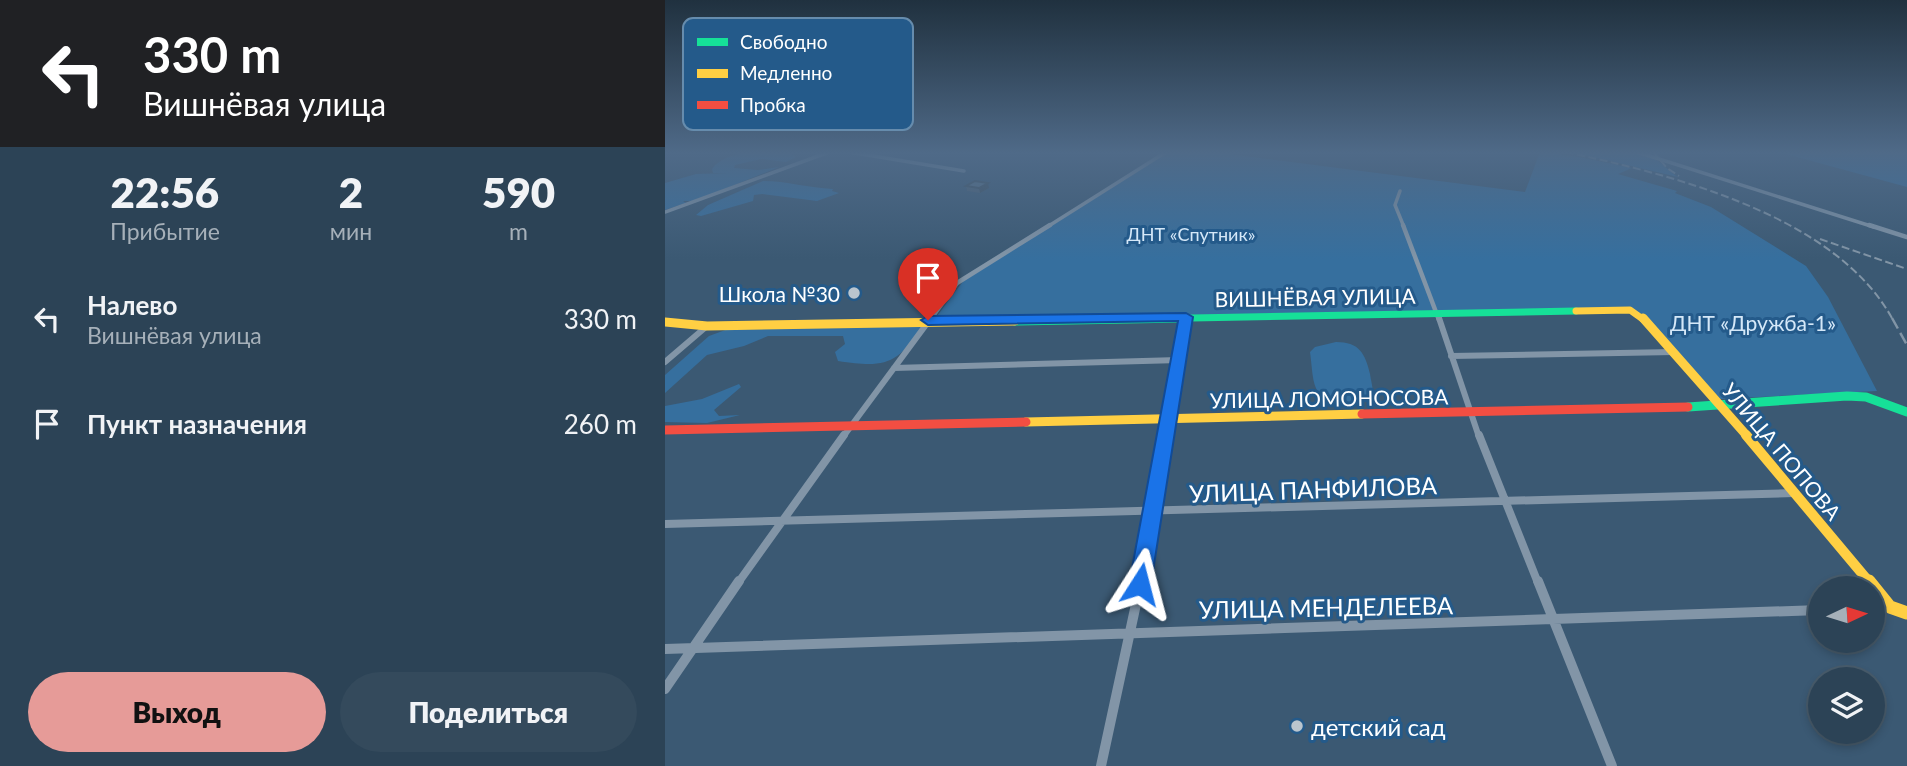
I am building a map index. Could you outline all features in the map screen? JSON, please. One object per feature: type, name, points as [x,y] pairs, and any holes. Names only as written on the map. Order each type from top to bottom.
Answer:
[{"type":"street","points":[[665,212],[731,188]]},
{"type":"street","points":[[665,689],[779,523],[853,426],[928,320],[963,278],[1108,188]]},
{"type":"street","points":[[1751,188],[1907,237]]},
{"type":"street","points":[[1400,191],[1395,205],[1437,313],[1470,413],[1612,766]]},
{"type":"street","name":"ВИШНЁВАЯ УЛИЦА","points":[[665,322],[707,326],[928,320],[1630,310]]},
{"type":"street","name":"УЛИЦА ПОПОВА","points":[[1630,310],[1639,314],[1722,406],[1890,607]]},
{"type":"street","points":[[1101,766],[1132,631],[1186,317]]},
{"type":"street","points":[[665,362],[707,326]]},
{"type":"street","points":[[1451,356],[1674,352]]},
{"type":"street","points":[[894,368],[1179,360]]},
{"type":"street","name":"УЛИЦА ЛОМОНОСОВА","points":[[665,430],[1722,406],[1847,396],[1866,397],[1907,412]]},
{"type":"street","name":"УЛИЦА ПАНФИЛОВА","points":[[665,524],[1151,513],[1794,493]]},
{"type":"street","points":[[1885,607],[1907,606]]},
{"type":"street","points":[[1890,607],[1907,613]]},
{"type":"street","name":"УЛИЦА МЕНДЕЛЕЕВА","points":[[665,649],[1132,631],[1553,621],[1808,610]]},
{"type":"green space","points":[[665,188],[728,188],[695,201],[683,201],[686,203],[665,210]]},
{"type":"green space","points":[[748,188],[822,188],[839,193],[817,201],[754,195],[753,201],[701,216],[696,215],[708,205]]},
{"type":"green space","name":"ДНТ «Дружба-1»","points":[[1112,188],[1492,188],[1525,192],[1527,188],[1666,188],[1711,207],[1806,266],[1828,297],[1877,391],[1720,399],[1645,315],[1625,308],[934,320],[964,280]]},
{"type":"green space","points":[[919,323],[923,327],[914,340],[888,361],[867,364],[838,361],[835,352],[845,344],[843,336],[768,336],[744,346],[707,355],[665,393],[665,375],[709,336],[728,329]]},
{"type":"green space","points":[[1336,342],[1350,344],[1360,350],[1370,374],[1372,397],[1362,401],[1334,401],[1325,399],[1316,388],[1310,352],[1315,347]]},
{"type":"green space","points":[[739,384],[741,387],[714,410],[719,416],[740,415],[707,423],[665,422],[665,406],[702,399]]},
{"type":"railway","points":[[1701,188],[1793,227],[1833,253],[1867,284],[1893,320]]},
{"type":"railway","points":[[1820,239],[1907,269]]},
{"type":"railway","points":[[1892,318],[1907,345]]},
{"type":"traffic: fast","points":[[1015,321],[1576,311]]},
{"type":"traffic: fast","points":[[1688,407],[1847,396],[1866,397],[1907,412]]},
{"type":"traffic: slow","points":[[1576,311],[1630,310],[1639,314],[1722,406],[1890,607],[1907,613]]},
{"type":"traffic: slow","points":[[665,322],[707,326],[1015,321]]},
{"type":"traffic: slow","points":[[1026,422],[1362,414]]},
{"type":"traffic: jam","points":[[1362,414],[1688,407]]},
{"type":"traffic: jam","points":[[665,430],[1026,422]]},
{"type":"place","name":"Школа №30","points":[[854,293]]},
{"type":"place","name":"детский сад","points":[[1297,726]]},
{"type":"route","points":[[928,320],[1186,317],[1140,584]]},
{"type":"park label","name":"ДНТ «Спутник»","points":[[1191,234]]}]
